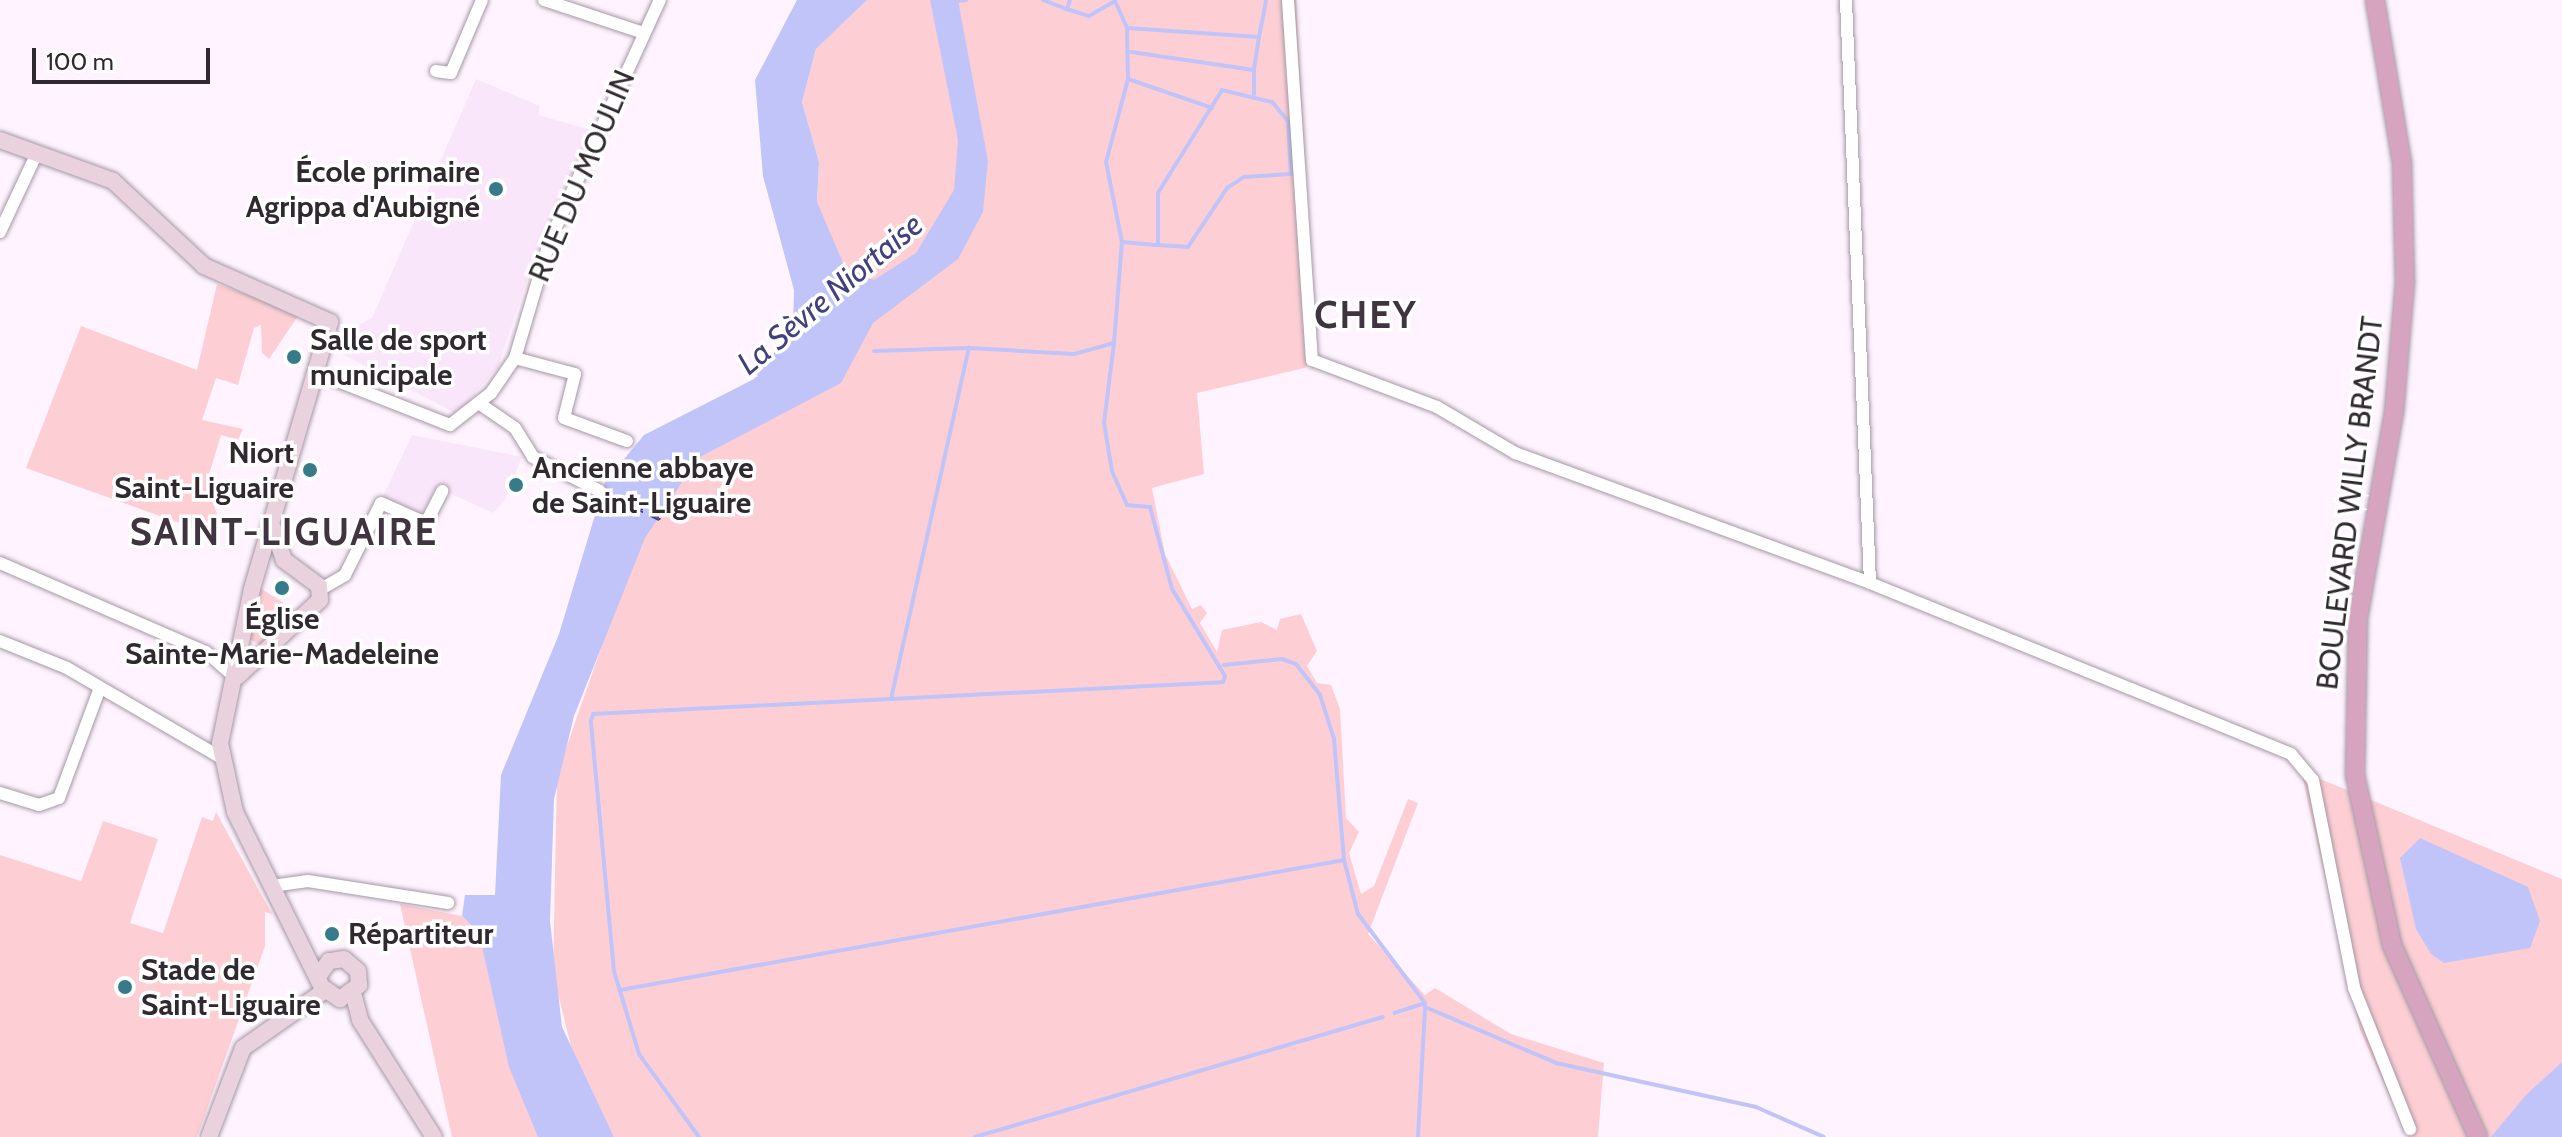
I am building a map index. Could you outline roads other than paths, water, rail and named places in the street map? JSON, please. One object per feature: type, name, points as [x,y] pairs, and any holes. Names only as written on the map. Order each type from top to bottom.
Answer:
[{"type":"main road","name":"BOULEVARD WILLY BRANDT","points":[[2375,0],[2402,163],[2405,282],[2394,412],[2358,618],[2354,760],[2381,913],[2451,1081],[2478,1137]]},
{"type":"street","points":[[436,71],[451,73],[482,0]]},
{"type":"street","points":[[544,0],[644,33]]},
{"type":"street","name":"RUE DU MOULIN","points":[[317,373],[429,423],[450,425],[480,404],[515,358],[550,240],[660,0]]},
{"type":"street","points":[[1288,0],[1312,360],[1437,407],[1515,453],[1870,583],[2300,761],[2313,780],[2358,1003],[2410,1129]]},
{"type":"street","points":[[1846,0],[1870,583]]},
{"type":"street","points":[[0,140],[124,189],[219,275],[326,317],[331,334],[294,432],[273,528],[260,561],[220,757],[230,801],[330,995],[405,1093]]},
{"type":"street","points":[[0,232],[36,155]]},
{"type":"street","points":[[515,358],[575,374],[564,418],[627,441]]},
{"type":"street","points":[[480,404],[515,428],[533,457],[600,491]]},
{"type":"street","points":[[236,678],[259,653],[315,609],[321,589],[345,575],[381,503],[426,523],[442,491]]},
{"type":"street","points":[[273,528],[284,560],[321,589]]},
{"type":"street","points":[[260,561],[284,560]]},
{"type":"street","points":[[0,563],[197,647],[236,678]]},
{"type":"street","points":[[0,641],[100,688],[220,757]]},
{"type":"street","points":[[241,643],[259,653]]},
{"type":"street","points":[[0,793],[39,805],[59,798],[100,688]]},
{"type":"street","points":[[272,886],[308,881],[448,903]]},
{"type":"street","points":[[301,935],[358,971],[353,993],[360,1020],[434,1137]]},
{"type":"street","points":[[320,974],[339,959]]},
{"type":"street","points":[[209,1137],[243,1048],[330,995],[353,993]]},
{"type":"water","name":"La Sèvre Niortaise","points":[[797,0],[867,0],[816,49],[802,102],[819,162],[817,202],[844,265],[874,280],[916,253],[954,190],[958,140],[930,0],[958,0],[988,161],[983,212],[958,259],[873,323],[841,383],[698,458],[645,538],[574,716],[554,799],[550,921],[562,1027],[614,1137],[538,1137],[509,1067],[479,933],[462,916],[465,895],[495,895],[501,775],[559,634],[605,482],[644,435],[754,379],[793,328],[794,290],[763,176],[755,80]]},
{"type":"water","points":[[2420,838],[2528,887],[2540,921],[2530,948],[2444,963],[2431,954],[2416,929],[2400,858]]},
{"type":"water","points":[[2562,1062],[2562,1137],[2491,1137],[2526,1095]]},
{"type":"waterway","points":[[952,2],[966,0]]},
{"type":"waterway","points":[[1043,0],[1067,9]]},
{"type":"waterway","points":[[1070,0],[1067,9],[1089,16],[1115,1],[1127,28],[1128,79],[1106,162],[1122,242]]},
{"type":"waterway","points":[[1259,37],[1266,0]]},
{"type":"waterway","points":[[1127,28],[1259,37],[1254,70]]},
{"type":"waterway","points":[[1131,52],[1254,70],[1254,94]]},
{"type":"waterway","points":[[1128,79],[1212,108]]},
{"type":"waterway","points":[[1114,343],[1122,242],[1158,245],[1188,247],[1227,188],[1244,177],[1291,174],[1288,121],[1272,102],[1222,90],[1158,193],[1158,245]]},
{"type":"waterway","points":[[891,699],[1223,682],[1225,676],[1172,589],[1150,507],[1127,505],[1112,471],[1104,423],[1114,343],[1074,354],[969,348]]},
{"type":"waterway","points":[[699,1137],[639,1054],[614,971],[591,721],[593,714],[891,699],[969,348],[874,351]]},
{"type":"waterway","points":[[1224,665],[1282,659],[1296,664],[1320,695],[1334,739],[1344,860],[1358,914],[1425,1003],[1395,1013]]},
{"type":"waterway","points":[[620,990],[1344,860]]},
{"type":"waterway","points":[[1418,1137],[1425,1007],[1556,1063],[1756,1107],[1824,1137]]},
{"type":"waterway","points":[[975,1137],[1383,1017]]},
{"type":"place","name":"École primaire Agrippa d'Aubigné","points":[[496,189]]},
{"type":"place","name":"Salle de sport municipale","points":[[294,357]]},
{"type":"place","name":"Niort Saint-Liguaire","points":[[310,470]]},
{"type":"place","name":"Ancienne abbaye de Saint-Liguaire","points":[[516,485]]},
{"type":"place","name":"Église Sainte-Marie-Madeleine","points":[[282,588]]},
{"type":"place","name":"Répartiteur","points":[[332,934]]},
{"type":"place","name":"Stade de Saint-Liguaire","points":[[125,987]]},
{"type":"district","name":"CHEY","points":[[1366,315]]},
{"type":"district","name":"SAINT-LIGUAIRE","points":[[284,532]]}]
